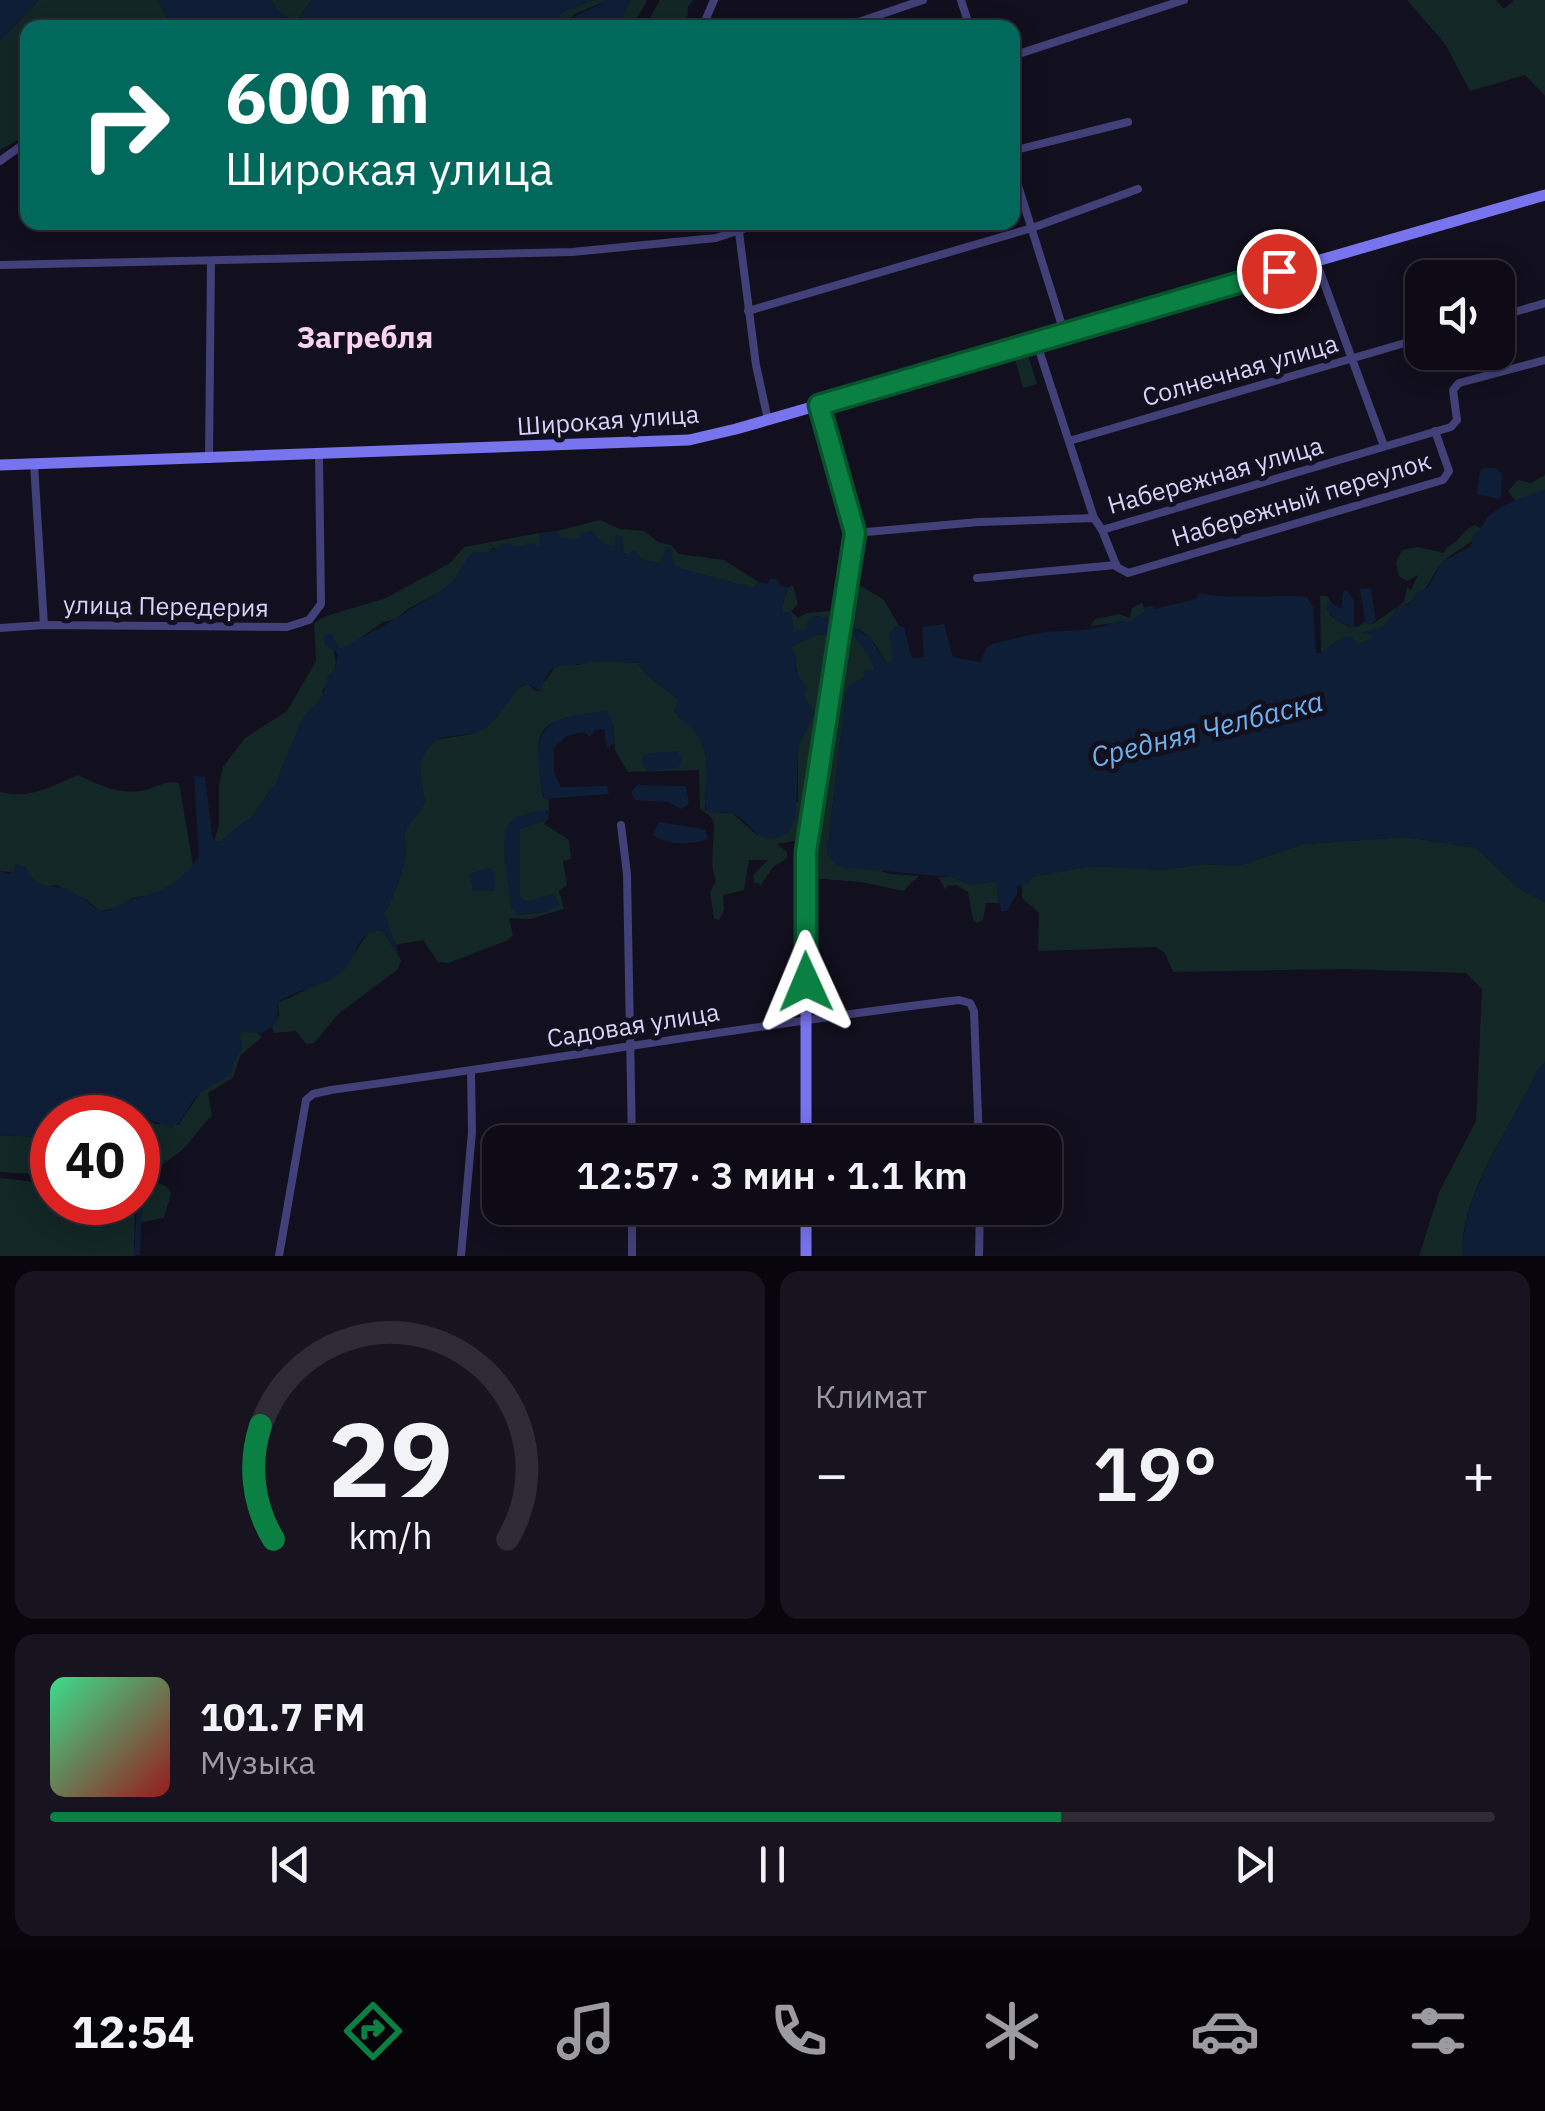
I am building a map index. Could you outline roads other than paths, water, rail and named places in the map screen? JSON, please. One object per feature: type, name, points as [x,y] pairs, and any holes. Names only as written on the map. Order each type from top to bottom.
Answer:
[{"type":"street","points":[[865,20],[924,0]]},
{"type":"street","points":[[1020,53],[1184,0]]},
{"type":"street","points":[[1020,149],[1128,122]]},
{"type":"street","points":[[748,310],[1032,228],[1138,189]]},
{"type":"street","points":[[1020,191],[1064,332]]},
{"type":"street","name":"Широкая улица","points":[[0,464],[672,442],[708,436],[1545,195]]},
{"type":"street","points":[[0,265],[590,250],[686,243],[730,230]]},
{"type":"street","points":[[740,230],[748,310],[768,420]]},
{"type":"street","points":[[1316,260],[1384,446]]},
{"type":"street","points":[[209,459],[210,261]]},
{"type":"street","points":[[1515,312],[1545,303]]},
{"type":"street","points":[[1036,341],[1094,518]]},
{"type":"street","name":"Солнечная улица","points":[[1070,441],[1405,343]]},
{"type":"street","points":[[1435,431],[1451,427],[1457,420],[1452,395],[1459,383],[1545,360]]},
{"type":"street","points":[[806,1125],[806,852],[855,533],[819,405]]},
{"type":"street","name":"Набережная улица","points":[[855,533],[979,522],[1094,518],[1102,530],[1435,431]]},
{"type":"street","name":"Набережный переулок","points":[[976,578],[1119,568],[1443,480],[1449,472],[1435,431]]},
{"type":"street","name":"улица Передерия","points":[[0,628],[287,627],[309,620],[321,604],[319,455]]},
{"type":"street","points":[[34,464],[44,625]]},
{"type":"street","points":[[1102,530],[1119,568]]},
{"type":"street","points":[[621,825],[627,874],[632,1125]]},
{"type":"street","name":"Садовая улица","points":[[279,1256],[306,1100],[320,1092],[806,1018],[959,1000],[970,1002],[977,1050],[979,1125]]},
{"type":"street","points":[[461,1256],[472,1132],[471,1071]]},
{"type":"street","points":[[632,1225],[632,1256]]},
{"type":"street","points":[[806,1225],[806,1256]]},
{"type":"street","points":[[979,1256],[980,1225]]},
{"type":"water","points":[[0,0],[39,0],[0,41]]},
{"type":"water","points":[[158,0],[271,0],[285,16],[297,19],[312,0],[593,0],[562,12],[556,20],[168,20]]},
{"type":"water","points":[[608,0],[630,0],[620,20],[568,20]]},
{"type":"water","points":[[1496,468],[1502,474],[1498,499],[1477,494],[1480,471]]},
{"type":"water","name":"Средняя Челбаска","points":[[1545,490],[1545,902],[1521,890],[1476,848],[1406,837],[1303,844],[1238,866],[1204,864],[1163,870],[1091,866],[1032,877],[1028,884],[1017,886],[1007,911],[1001,911],[996,881],[971,885],[952,877],[847,868],[837,866],[827,854],[846,691],[864,677],[863,671],[875,670],[852,627],[869,637],[887,663],[893,662],[889,632],[904,627],[912,658],[924,657],[922,627],[944,624],[953,657],[980,662],[992,644],[1130,621],[1146,611],[1145,607],[1154,609],[1196,599],[1200,593],[1294,596],[1307,597],[1313,607],[1316,653],[1321,653],[1343,638],[1352,636],[1358,644],[1372,638],[1372,634],[1361,633],[1385,626],[1399,606],[1410,604],[1416,593],[1428,587],[1442,562],[1471,546],[1473,535],[1493,512]]},
{"type":"water","points":[[557,531],[561,538],[579,539],[581,533],[592,531],[604,544],[614,547],[616,535],[622,536],[624,555],[635,550],[643,560],[660,563],[666,547],[671,548],[674,564],[681,569],[753,588],[759,582],[767,584],[770,578],[778,580],[779,585],[788,588],[781,611],[791,614],[794,630],[805,630],[811,616],[837,622],[834,636],[818,634],[792,646],[796,671],[807,688],[804,696],[814,714],[798,747],[796,817],[789,832],[770,839],[757,834],[733,814],[708,812],[707,765],[701,741],[674,711],[678,699],[638,663],[602,662],[555,668],[547,675],[541,692],[528,684],[521,685],[493,722],[477,733],[439,738],[422,759],[420,774],[425,801],[406,832],[404,864],[384,913],[401,960],[383,931],[368,934],[342,972],[278,1003],[276,1025],[261,1033],[241,1032],[243,1047],[231,1066],[233,1070],[198,1095],[171,1128],[160,1124],[160,1095],[30,1095],[30,1137],[0,1136],[0,871],[8,874],[14,871],[15,864],[26,867],[34,880],[72,892],[99,911],[171,884],[199,857],[194,776],[205,777],[212,834],[214,841],[220,842],[251,817],[276,783],[302,719],[323,695],[338,654],[324,644],[324,635],[332,634],[339,649],[346,646],[443,589],[473,552],[488,552],[507,543],[516,547],[532,543],[540,546],[539,533]]},
{"type":"water","points":[[1371,588],[1376,621],[1369,625],[1360,589]]},
{"type":"water","points":[[1347,590],[1354,601],[1354,628],[1326,609],[1327,601],[1341,608],[1343,592]]},
{"type":"water","points":[[607,711],[614,744],[607,748],[604,729],[595,730],[590,737],[584,732],[566,736],[554,748],[554,773],[561,787],[607,786],[609,794],[545,799],[538,750],[547,728],[566,718]]},
{"type":"water","points":[[678,751],[682,762],[678,768],[649,771],[642,765],[643,754]]},
{"type":"water","points":[[637,785],[686,786],[689,804],[681,809],[668,802],[635,800],[631,792]]},
{"type":"water","points":[[546,809],[544,821],[520,829],[520,896],[526,902],[553,894],[560,905],[549,911],[517,915],[512,908],[507,878],[505,832],[515,819]]},
{"type":"water","points":[[658,822],[705,830],[708,839],[687,843],[665,841],[653,835]]},
{"type":"water","points":[[490,868],[496,874],[494,891],[473,890],[470,874]]},
{"type":"water","points":[[1545,1062],[1545,1256],[1462,1256],[1464,1232],[1479,1184]]},
{"type":"water","points":[[136,1225],[141,1225],[140,1255],[134,1256]]},
{"type":"district","name":"Загребля","points":[[365,338]]}]
